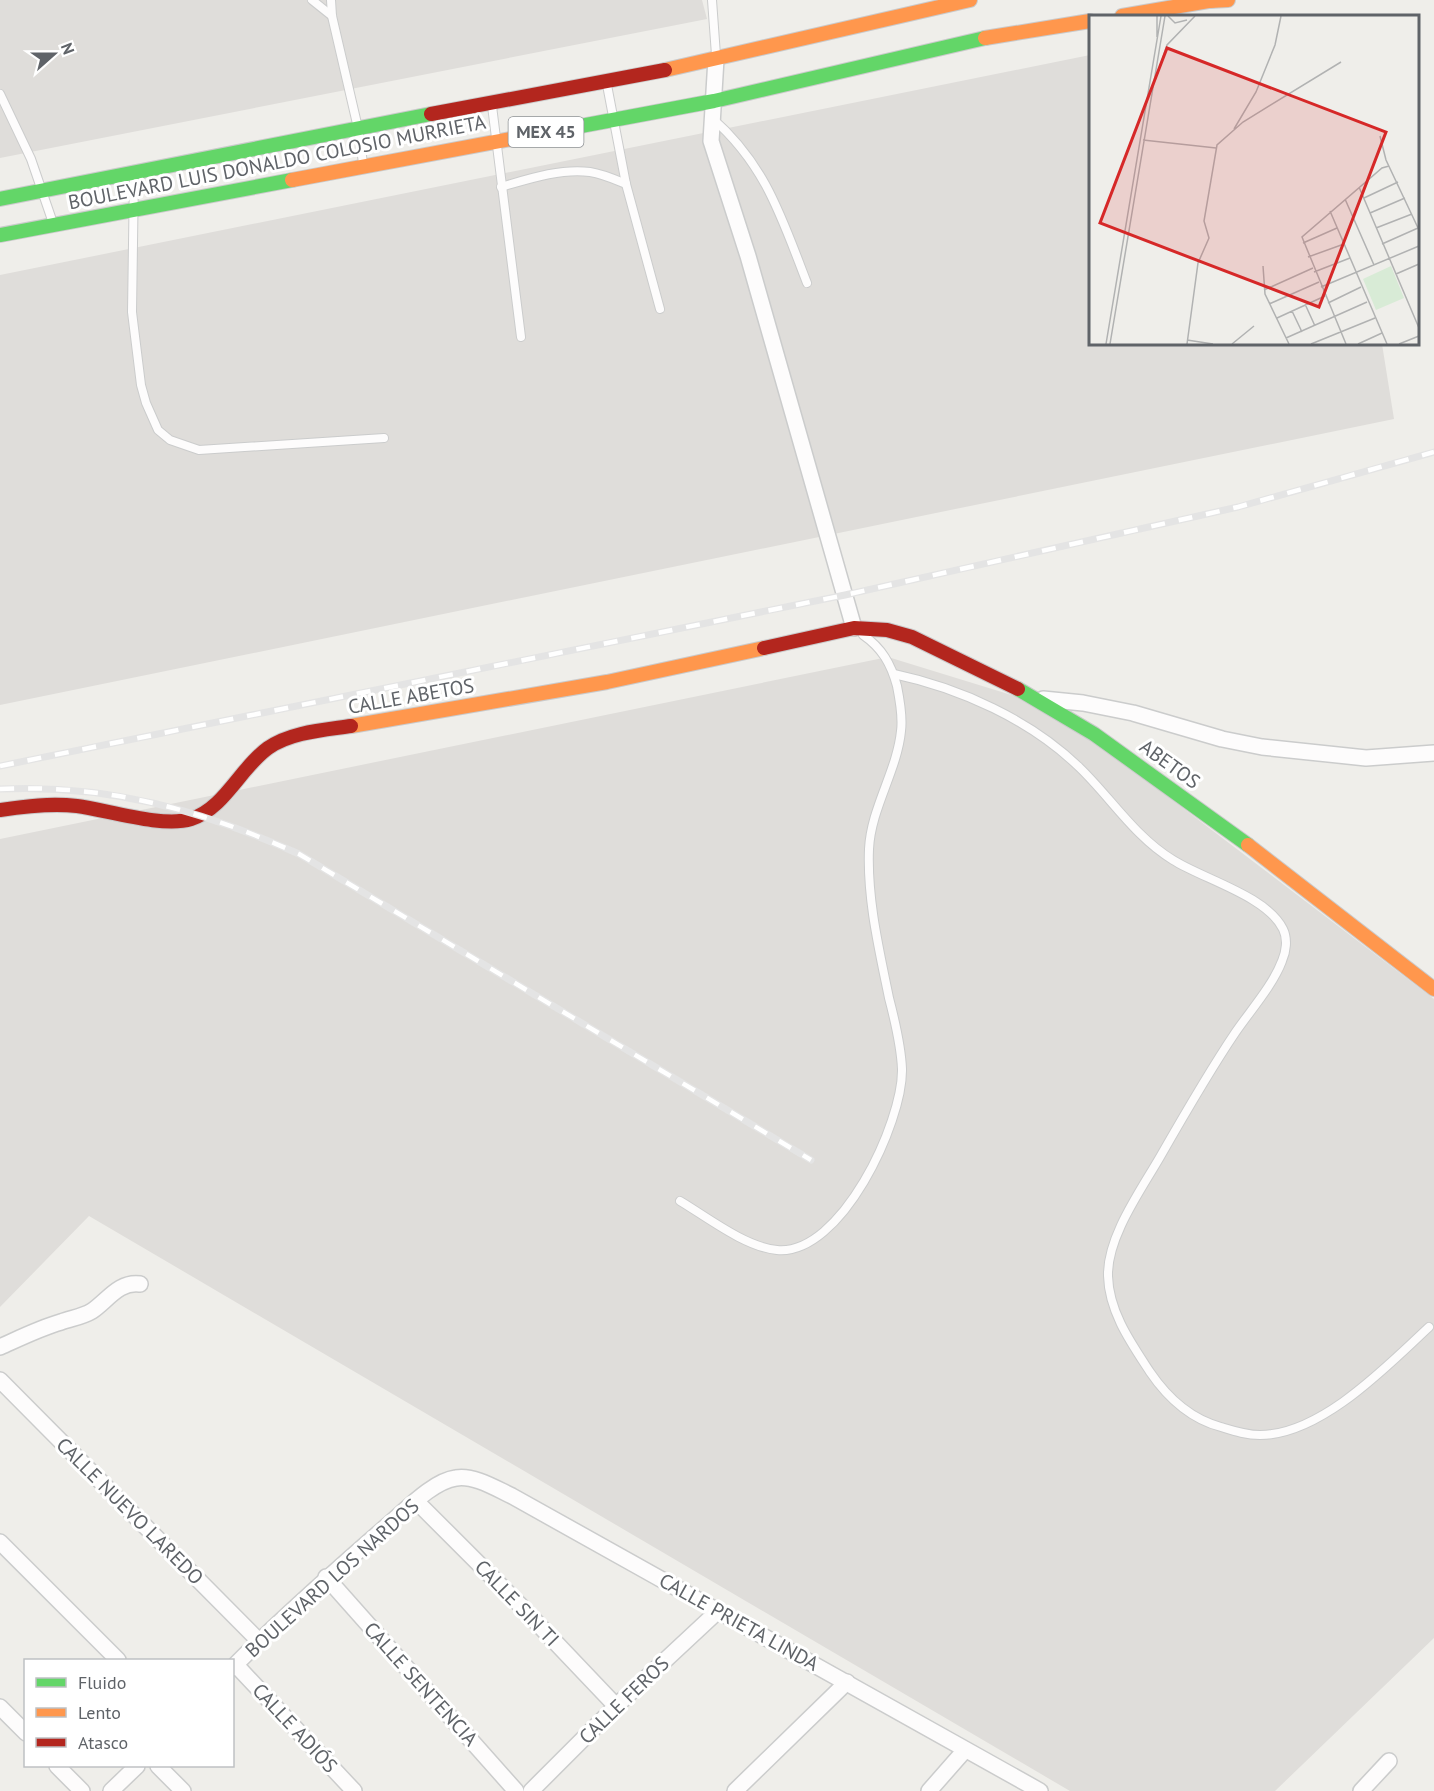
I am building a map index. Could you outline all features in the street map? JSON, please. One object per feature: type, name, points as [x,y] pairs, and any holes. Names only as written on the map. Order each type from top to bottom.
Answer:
[{"type":"main road","name":"BOULEVARD LUIS DONALDO COLOSIO MURRIETA","points":[[0,199],[716,59],[904,13],[970,0]]},
{"type":"main road","points":[[1128,15],[1228,0]]},
{"type":"main road","name":"BOULEVARD LUIS DONALDO COLOSIO MURRIETA","points":[[0,234],[714,101],[969,40],[1089,21]]},
{"type":"main road","name":"ABETOS","points":[[854,628],[878,627],[903,633],[1037,699],[1114,748],[1252,848],[1434,989]]},
{"type":"main road","name":"CALLE ABETOS","points":[[0,810],[62,804],[97,808],[149,819],[178,821],[191,819],[226,794],[266,750],[281,741],[302,734],[607,682],[854,628]]},
{"type":"street","points":[[716,59],[711,141],[748,256],[854,628]]},
{"type":"street","points":[[1037,699],[1083,703],[1133,713],[1222,739],[1262,747],[1366,758],[1434,753]]},
{"type":"street","points":[[0,1347],[84,1315],[126,1285],[140,1284]]},
{"type":"street","name":"CALLE NUEVO LAREDO","points":[[0,1380],[261,1642]]},
{"type":"street","name":"CALLE PRIETA LINDA","points":[[433,1488],[454,1478],[465,1477],[512,1496],[1040,1791]]},
{"type":"street","name":"BOULEVARD LOS NARDOS","points":[[234,1667],[326,1578],[433,1488]]},
{"type":"street","name":"CALLE SIN TI","points":[[416,1501],[616,1706]]},
{"type":"street","points":[[0,1542],[117,1659]]},
{"type":"street","name":"CALLE SENTENCIA","points":[[326,1578],[516,1791]]},
{"type":"street","name":"CALLE FEROS","points":[[531,1791],[616,1706],[718,1611]]},
{"type":"street","name":"CALLE ADIÓS","points":[[234,1667],[354,1791]]},
{"type":"street","points":[[735,1791],[847,1682]]},
{"type":"street","points":[[0,1707],[24,1731]]},
{"type":"street","points":[[929,1791],[965,1750]]},
{"type":"street","points":[[1361,1791],[1389,1761]]},
{"type":"street","points":[[58,1767],[82,1791]]},
{"type":"street","points":[[111,1791],[136,1767]]},
{"type":"street","points":[[159,1767],[183,1791]]},
{"type":"lane","points":[[312,0],[332,16]]},
{"type":"lane","points":[[332,0],[332,16],[358,128],[363,167]]},
{"type":"lane","points":[[712,0],[716,59]]},
{"type":"lane","points":[[606,81],[626,184],[660,309]]},
{"type":"lane","points":[[0,94],[31,159],[53,224]]},
{"type":"lane","points":[[491,102],[521,337]]},
{"type":"lane","points":[[712,118],[735,139],[769,189],[807,283]]},
{"type":"lane","points":[[501,187],[537,177],[578,171],[606,176],[626,184]]},
{"type":"lane","points":[[134,172],[132,312],[141,385],[158,430],[170,440],[199,450],[384,438]]},
{"type":"lane","points":[[680,1201],[760,1246],[778,1250],[810,1241],[840,1215],[858,1194],[892,1124],[901,1094],[902,1069],[896,1025],[874,920],[869,848],[873,822],[901,733],[902,714],[894,674],[883,652],[854,628]]},
{"type":"lane","points":[[894,674],[927,681],[1014,719],[1036,733],[1058,748],[1081,769],[1130,824],[1153,845],[1174,861],[1251,899],[1270,913],[1283,929],[1287,945],[1282,963],[1220,1055],[1184,1115],[1117,1235],[1109,1260],[1110,1292],[1116,1312],[1130,1342],[1155,1379],[1175,1402],[1213,1425],[1242,1433],[1263,1435],[1300,1425],[1327,1412],[1363,1387],[1429,1327]]},
{"type":"shaded area","points":[[0,0],[702,0],[707,19],[0,158]]},
{"type":"shaded area","points":[[1089,55],[1089,345],[1382,345],[1394,419],[0,705],[0,275]]},
{"type":"shaded area","points":[[888,657],[1050,707],[1434,999],[1434,1638],[1275,1791],[1070,1791],[89,1216],[0,1307],[0,839]]},
{"type":"railway","points":[[0,766],[845,595],[1238,507],[1434,452]]},
{"type":"railway","points":[[0,789],[79,791],[154,803],[227,825],[299,854],[811,1160]]},
{"type":"traffic: fast","points":[[570,128],[714,101],[985,38]]},
{"type":"traffic: fast","points":[[0,199],[431,114]]},
{"type":"traffic: fast","points":[[0,235],[292,180]]},
{"type":"traffic: fast","points":[[1018,689],[1094,734],[1248,845]]},
{"type":"traffic: slow","points":[[665,70],[970,0]]},
{"type":"traffic: slow","points":[[1128,15],[1214,0]]},
{"type":"traffic: slow","points":[[1209,1],[1228,0]]},
{"type":"traffic: slow","points":[[985,38],[1089,21]]},
{"type":"traffic: slow","points":[[292,180],[570,128]]},
{"type":"traffic: slow","points":[[351,726],[607,682],[764,648]]},
{"type":"traffic: slow","points":[[1248,845],[1434,989]]},
{"type":"traffic: jam","points":[[431,114],[665,70]]},
{"type":"traffic: jam","points":[[764,648],[854,628],[887,630],[912,637],[1018,689]]},
{"type":"traffic: jam","points":[[0,810],[38,805],[67,805],[151,820],[191,819],[203,814],[223,797],[258,756],[268,748],[287,738],[308,732],[351,726]]}]
